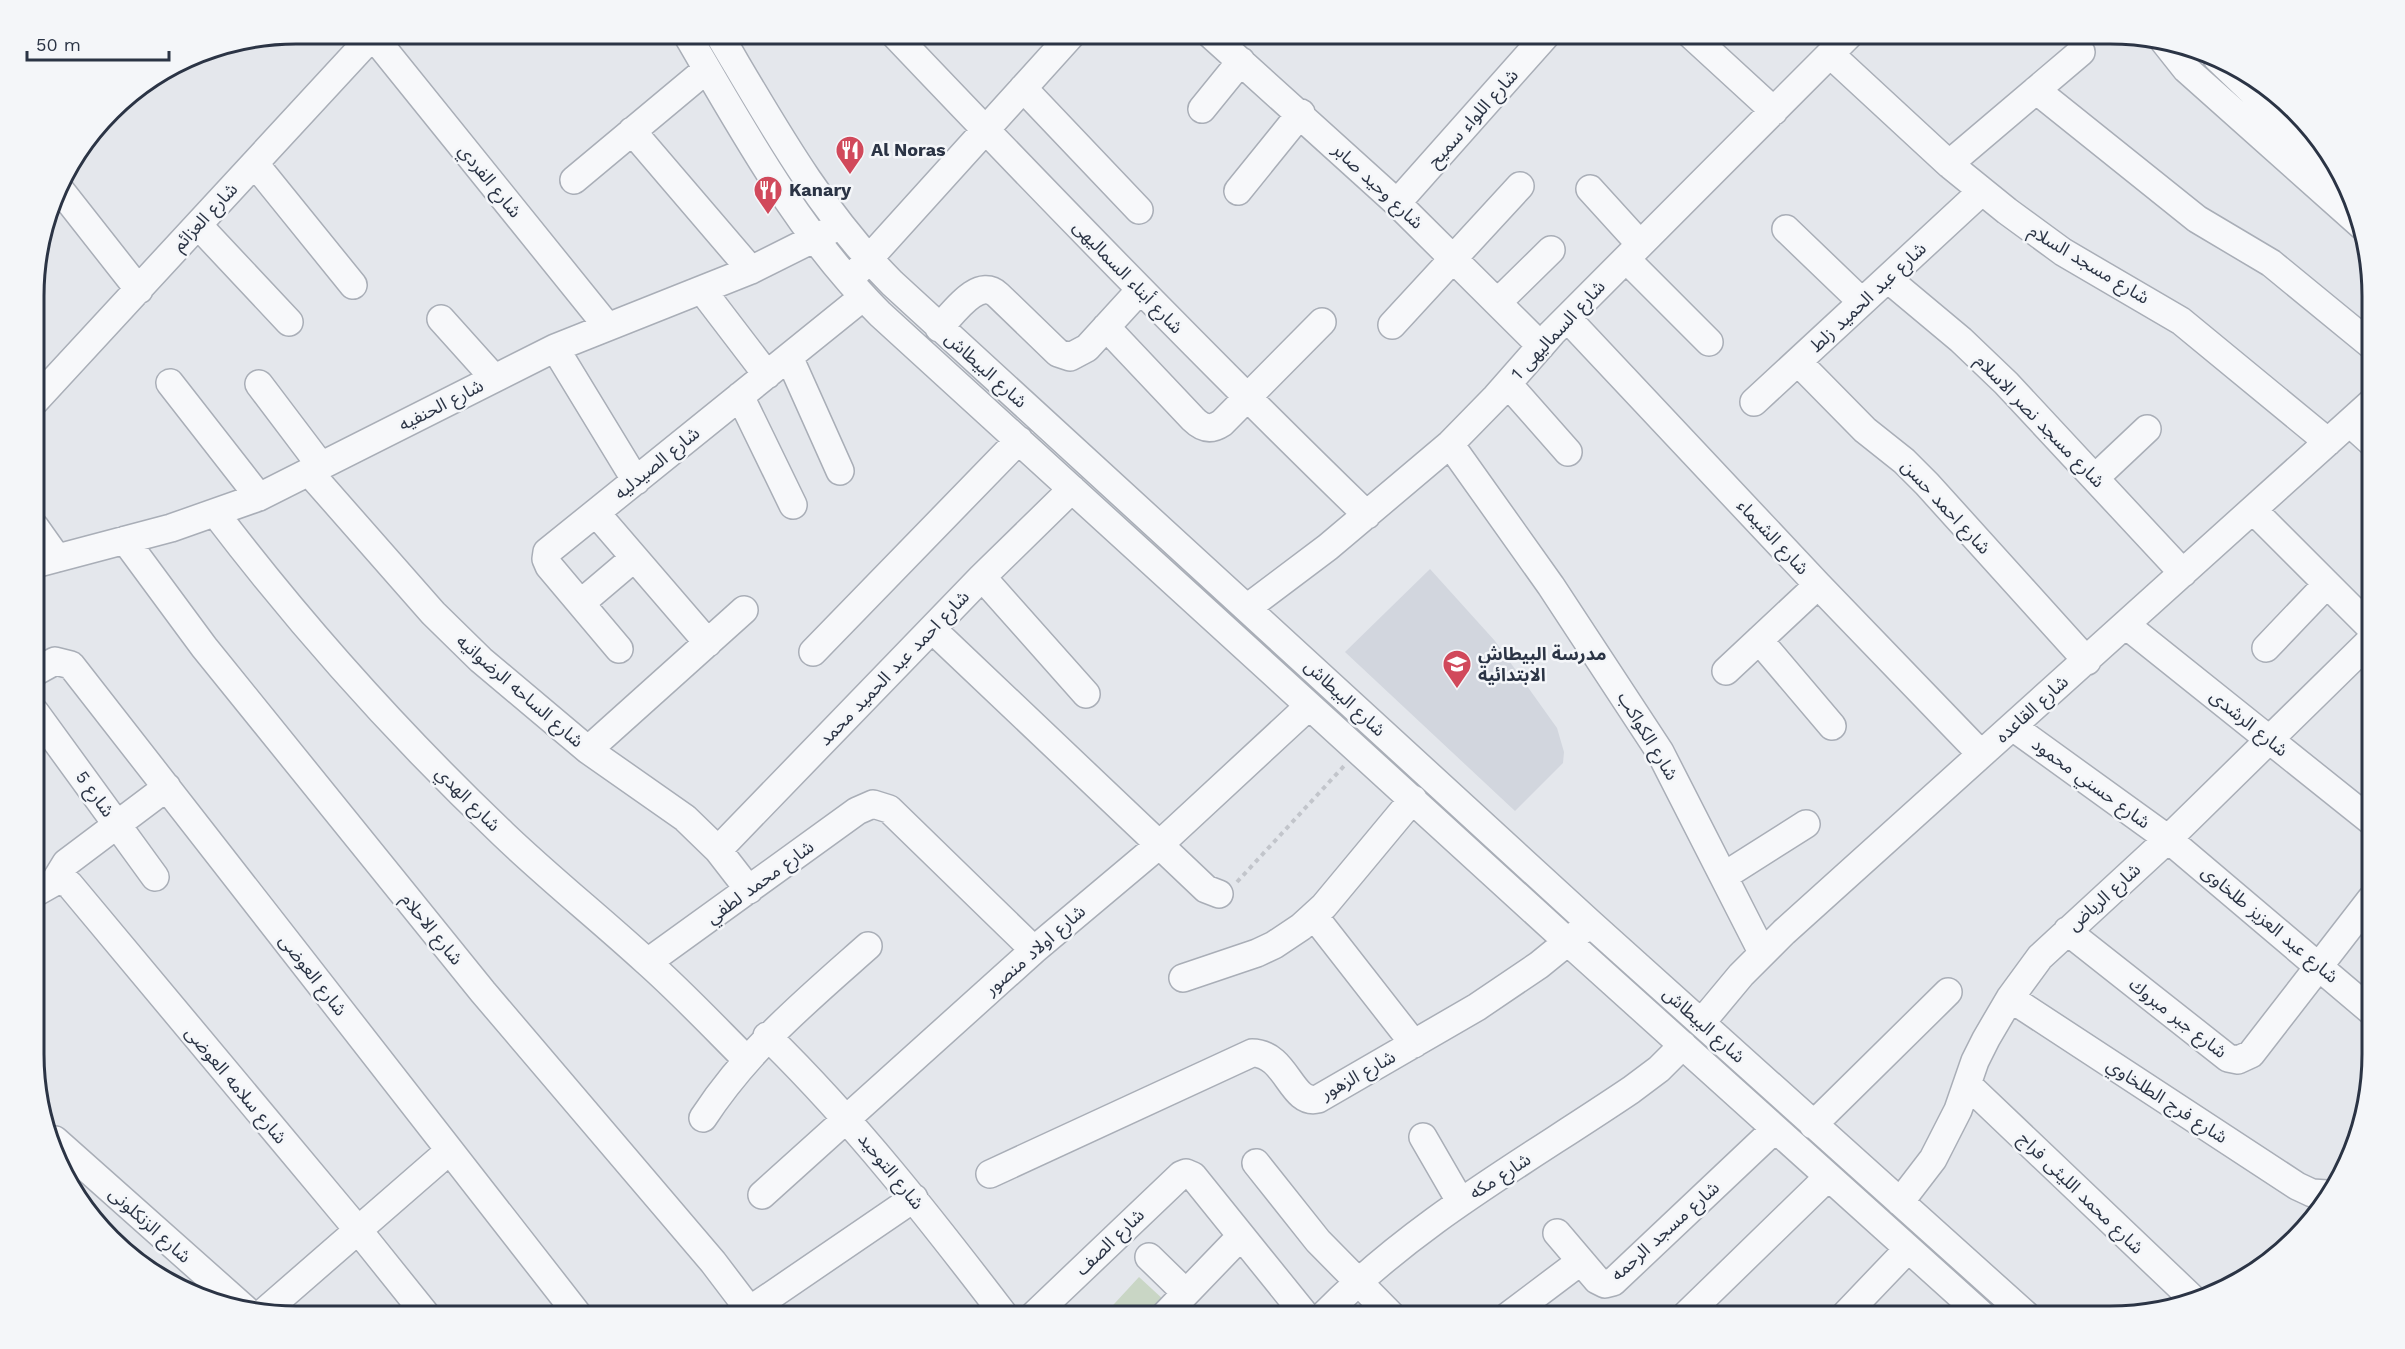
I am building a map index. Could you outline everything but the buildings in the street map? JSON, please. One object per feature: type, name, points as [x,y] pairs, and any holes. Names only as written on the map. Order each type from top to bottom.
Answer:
[{"type":"street","name":"شارع العزائم","points":[[44,391],[365,44]]},
{"type":"street","name":"شارع الفردي","points":[[382,44],[607,326]]},
{"type":"street","name":"شارع البيطاش","points":[[692,44],[779,189],[814,239],[856,288],[1018,440],[1971,1306]]},
{"type":"street","name":"شارع البيطاش","points":[[725,44],[792,158],[839,225],[869,260],[939,328],[1590,923],[2015,1306]]},
{"type":"street","name":"شارع أبناء السماليهى","points":[[903,44],[1247,399],[1367,515]]},
{"type":"street","name":"شارع الصيدليه","points":[[619,649],[549,566],[546,556],[552,547],[789,357],[856,288],[869,260],[1063,44]]},
{"type":"street","name":"شارع وحيد صابر","points":[[1222,44],[1397,203],[1540,346]]},
{"type":"street","name":"شارع اللواء سميح","points":[[1397,203],[1538,44]]},
{"type":"street","points":[[1701,44],[1774,111]]},
{"type":"street","name":"شارع السماليهى 1","points":[[1247,608],[1367,515],[1450,444],[1567,318],[1840,44]]},
{"type":"street","points":[[1949,164],[2081,52]]},
{"type":"street","points":[[2172,52],[2186,69],[2347,213]]},
{"type":"street","name":"شارع مسجد السلام","points":[[1830,54],[1949,164],[1982,191],[2063,252],[2181,321],[2328,442]]},
{"type":"street","points":[[1202,109],[1241,61]]},
{"type":"street","points":[[574,180],[707,69]]},
{"type":"street","points":[[2240,80],[2319,156]]},
{"type":"street","points":[[1023,88],[1139,210]]},
{"type":"street","points":[[2036,90],[2197,219],[2271,263],[2362,338]]},
{"type":"street","points":[[1238,190],[1300,113]]},
{"type":"street","points":[[632,131],[751,270]]},
{"type":"street","points":[[255,164],[352,285]]},
{"type":"street","points":[[1392,325],[1520,186]]},
{"type":"street","points":[[1590,189],[1633,252],[1709,342]]},
{"type":"street","name":"شارع عبد الحميد زلط","points":[[1754,402],[1982,191]]},
{"type":"street","points":[[65,195],[139,290]]},
{"type":"street","points":[[198,225],[288,322]]},
{"type":"street","name":"شارع الحنفيه","points":[[46,561],[216,514],[259,497],[555,348],[751,270],[839,225]]},
{"type":"street","points":[[1786,229],[1862,302]]},
{"type":"street","points":[[1498,302],[1551,249]]},
{"type":"street","name":"شارع مسجد نصر الاسلام","points":[[1888,279],[1945,326],[2006,383],[2183,573]]},
{"type":"street","points":[[939,328],[974,293],[984,288],[994,291],[1053,348],[1064,356],[1070,357],[1082,352],[1140,290]]},
{"type":"street","points":[[702,290],[767,375]]},
{"type":"street","name":"شارع الشيماء","points":[[1567,318],[1818,585],[1982,754]]},
{"type":"street","points":[[441,319],[494,378]]},
{"type":"street","points":[[1106,327],[1200,426],[1209,428],[1218,425],[1247,399],[1322,322]]},
{"type":"street","points":[[555,348],[636,481]]},
{"type":"street","points":[[789,357],[840,471]]},
{"type":"street","name":"شارع احمد حسن","points":[[1798,362],[1865,430],[1904,461],[1927,484],[2087,661]]},
{"type":"street","points":[[170,382],[259,497]]},
{"type":"street","name":"شارع الساحه الرضوانيه","points":[[259,384],[315,469],[433,613],[481,660],[588,750],[685,818],[718,850],[749,890]]},
{"type":"street","points":[[1508,384],[1568,452]]},
{"type":"street","points":[[740,396],[793,506]]},
{"type":"street","name":"شارع القاعده","points":[[1701,1023],[1762,952],[2362,412]]},
{"type":"street","points":[[2350,423],[2362,434]]},
{"type":"street","points":[[2095,478],[2147,429]]},
{"type":"street","points":[[813,652],[1018,440]]},
{"type":"street","name":"شارع الكواكب","points":[[1450,444],[1551,586],[1660,752],[1762,952]]},
{"type":"street","name":"شارع احمد عبد الحميد محمد","points":[[718,850],[982,577],[1081,497],[1110,484]]},
{"type":"street","points":[[2253,510],[2362,618]]},
{"type":"street","points":[[596,513],[708,643]]},
{"type":"street","name":"شارع الهدي","points":[[216,514],[275,591],[338,664],[453,785],[552,880],[648,962],[746,1059]]},
{"type":"street","name":"شارع الاحلام","points":[[125,540],[211,656],[468,974],[720,1269],[747,1306]]},
{"type":"street","points":[[580,603],[634,558]]},
{"type":"street","points":[[982,577],[1086,694]]},
{"type":"street","points":[[2266,648],[2327,584]]},
{"type":"street","points":[[1726,671],[1818,585]]},
{"type":"street","points":[[588,750],[744,610]]},
{"type":"street","name":"شارع الرشدى","points":[[2126,625],[2362,813]]},
{"type":"street","points":[[932,629],[1210,892],[1220,894]]},
{"type":"street","points":[[1759,640],[1832,726]]},
{"type":"street","name":"شارع الرياض","points":[[1900,1202],[1937,1151],[1958,1110],[1986,1040],[2010,998],[2040,957],[2168,839],[2362,650]]},
{"type":"street","name":"شارع العوضى","points":[[44,668],[55,662],[71,665],[571,1306]]},
{"type":"street","name":"شارع اولاد منصور","points":[[762,1194],[1034,950],[1159,845],[1310,706]]},
{"type":"street","name":"شارع 5","points":[[44,724],[154,877]]},
{"type":"street","name":"شارع حسني محمود","points":[[2013,727],[2168,839]]},
{"type":"street","points":[[45,887],[66,863],[167,787]]},
{"type":"street","points":[[1183,978],[1275,945],[1314,916],[1413,799]]},
{"type":"street","name":"شارع محمد لطفي","points":[[648,962],[857,811],[873,804],[889,809],[1034,950]]},
{"type":"street","points":[[1724,876],[1806,824]]},
{"type":"street","name":"شارع عبد العزيز طلخاوى","points":[[2168,839],[2362,1002]]},
{"type":"street","name":"شارع سلامه العوضى","points":[[45,887],[62,880],[69,884],[420,1306]]},
{"type":"street","name":"شارع جبر مبروك","points":[[2067,931],[2233,1060],[2243,1060],[2251,1054],[2362,912]]},
{"type":"street","points":[[1314,916],[1414,1044]]},
{"type":"street","name":"شارع الزهور","points":[[990,1174],[1252,1053],[1268,1056],[1275,1061],[1302,1097],[1314,1100],[1509,987],[1590,923]]},
{"type":"street","points":[[703,1118],[717,1095],[767,1036],[868,946]]},
{"type":"street","points":[[1813,1125],[1948,992]]},
{"type":"street","name":"شارع فرج الطلخاوي","points":[[2010,998],[2296,1186],[2319,1193]]},
{"type":"street","name":"شارع التوحيد","points":[[767,1036],[847,1118],[914,1198],[997,1306]]},
{"type":"street","name":"شارع مكه","points":[[1333,1306],[1357,1282],[1409,1238],[1460,1201],[1631,1090],[1659,1069],[1683,1045]]},
{"type":"street","name":"شارع محمد الليثى فراج","points":[[1967,1084],[2187,1293]]},
{"type":"street","name":"شارع مسجد الرحمه","points":[[1557,1233],[1600,1282],[1613,1282],[1775,1129]]},
{"type":"street","points":[[1423,1137],[1460,1201]]},
{"type":"street","name":"شارع الزنكلونى","points":[[61,1146],[232,1297]]},
{"type":"street","points":[[273,1304],[449,1151]]},
{"type":"street","points":[[1256,1163],[1294,1214],[1382,1306]]},
{"type":"street","name":"شارع الصف","points":[[1043,1306],[1181,1175],[1190,1174],[1241,1236]]},
{"type":"street","points":[[1695,1306],[1828,1177]]},
{"type":"street","points":[[762,1306],[914,1198]]},
{"type":"street","points":[[1174,1306],[1241,1236],[1298,1306]]},
{"type":"street","points":[[1854,1306],[1908,1249]]},
{"type":"street","points":[[1149,1257],[1186,1293]]},
{"type":"street","points":[[1521,1306],[1581,1261]]},
{"type":"path","points":[[1220,894],[1232,888],[1359,750]]},
{"type":"shaded area","name":"مدرسة البيطاش الابتدائية","points":[[1430,569],[1495,641],[1557,728],[1564,752],[1563,763],[1515,811],[1345,652]]},
{"type":"green space","points":[[1139,1277],[1165,1301],[1160,1306],[1112,1306]]},
{"type":"place","name":"Al Noras","points":[[850,176]]},
{"type":"place","name":"Kanary","points":[[768,216]]},
{"type":"place","name":"مدرسة البيطاش الابتدائية","points":[[1457,690]]}]
